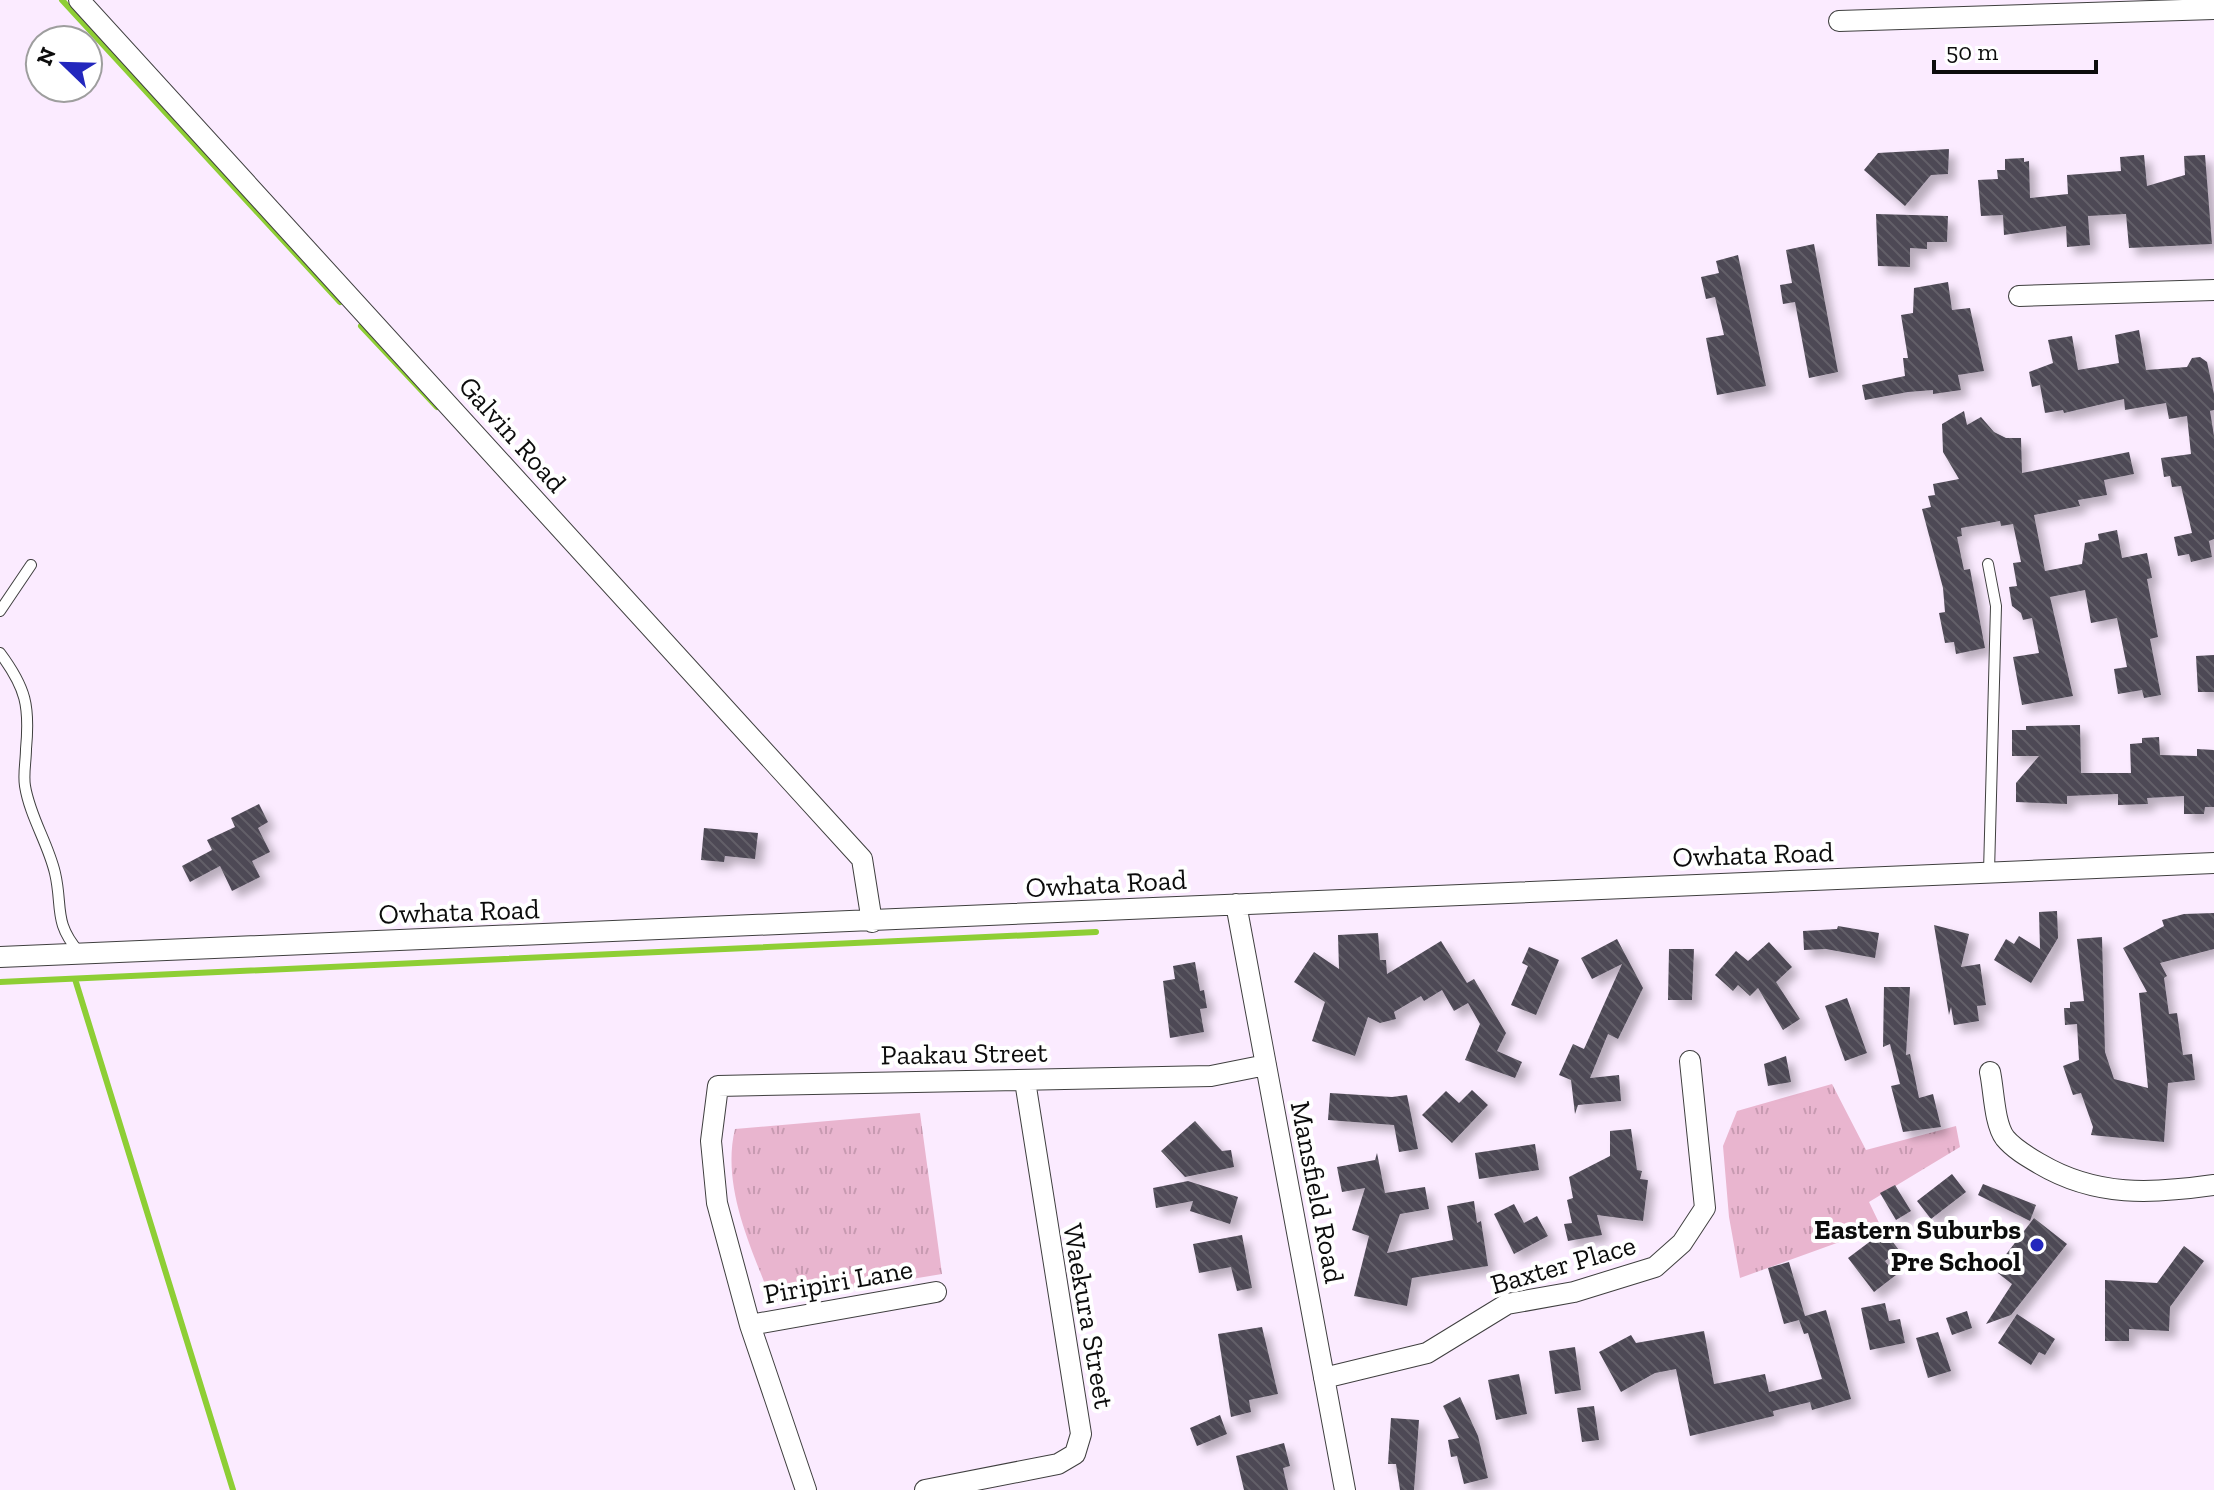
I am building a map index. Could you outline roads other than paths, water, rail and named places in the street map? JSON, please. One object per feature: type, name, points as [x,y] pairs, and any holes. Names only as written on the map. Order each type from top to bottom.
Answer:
[{"type":"street","name":"Galvin Road","points":[[79,0],[862,859],[872,922]]},
{"type":"street","points":[[1839,21],[1954,9],[2214,9]]},
{"type":"street","points":[[2019,296],[2214,290]]},
{"type":"street","name":"Owhata Road","points":[[0,957],[2214,863]]},
{"type":"street","name":"Mansfield Road","points":[[1236,904],[1345,1490]]},
{"type":"street","name":"Baxter Place","points":[[1324,1378],[1427,1353],[1507,1304],[1574,1292],[1655,1267],[1682,1243],[1705,1208],[1690,1061]]},
{"type":"street","name":"Paakau Street","points":[[718,1086],[1211,1076],[1266,1065]]},
{"type":"street","points":[[1990,1072],[2003,1136],[2023,1154],[2056,1174],[2109,1191],[2149,1194],[2214,1185]]},
{"type":"street","name":"Waekura Street","points":[[925,1490],[1058,1464],[1075,1454],[1081,1434],[1025,1081]]},
{"type":"street","name":"Piripiri Lane","points":[[718,1086],[711,1141],[717,1203],[750,1325],[806,1490]]},
{"type":"street","name":"Piripiri Lane","points":[[750,1325],[936,1292]]},
{"type":"lane","points":[[1988,564],[1996,606],[1989,872]]},
{"type":"lane","points":[[0,611],[31,565]]},
{"type":"lane","points":[[0,653],[21,680],[28,709],[24,782],[29,806],[55,873],[57,908],[64,935],[80,954]]},
{"type":"waterway","points":[[62,0],[340,302]]},
{"type":"waterway","points":[[361,326],[437,407]]},
{"type":"waterway","points":[[0,982],[1096,932]]},
{"type":"waterway","points":[[75,979],[233,1490]]},
{"type":"place","name":"Eastern Suburbs Pre School","points":[[2037,1245]]}]
